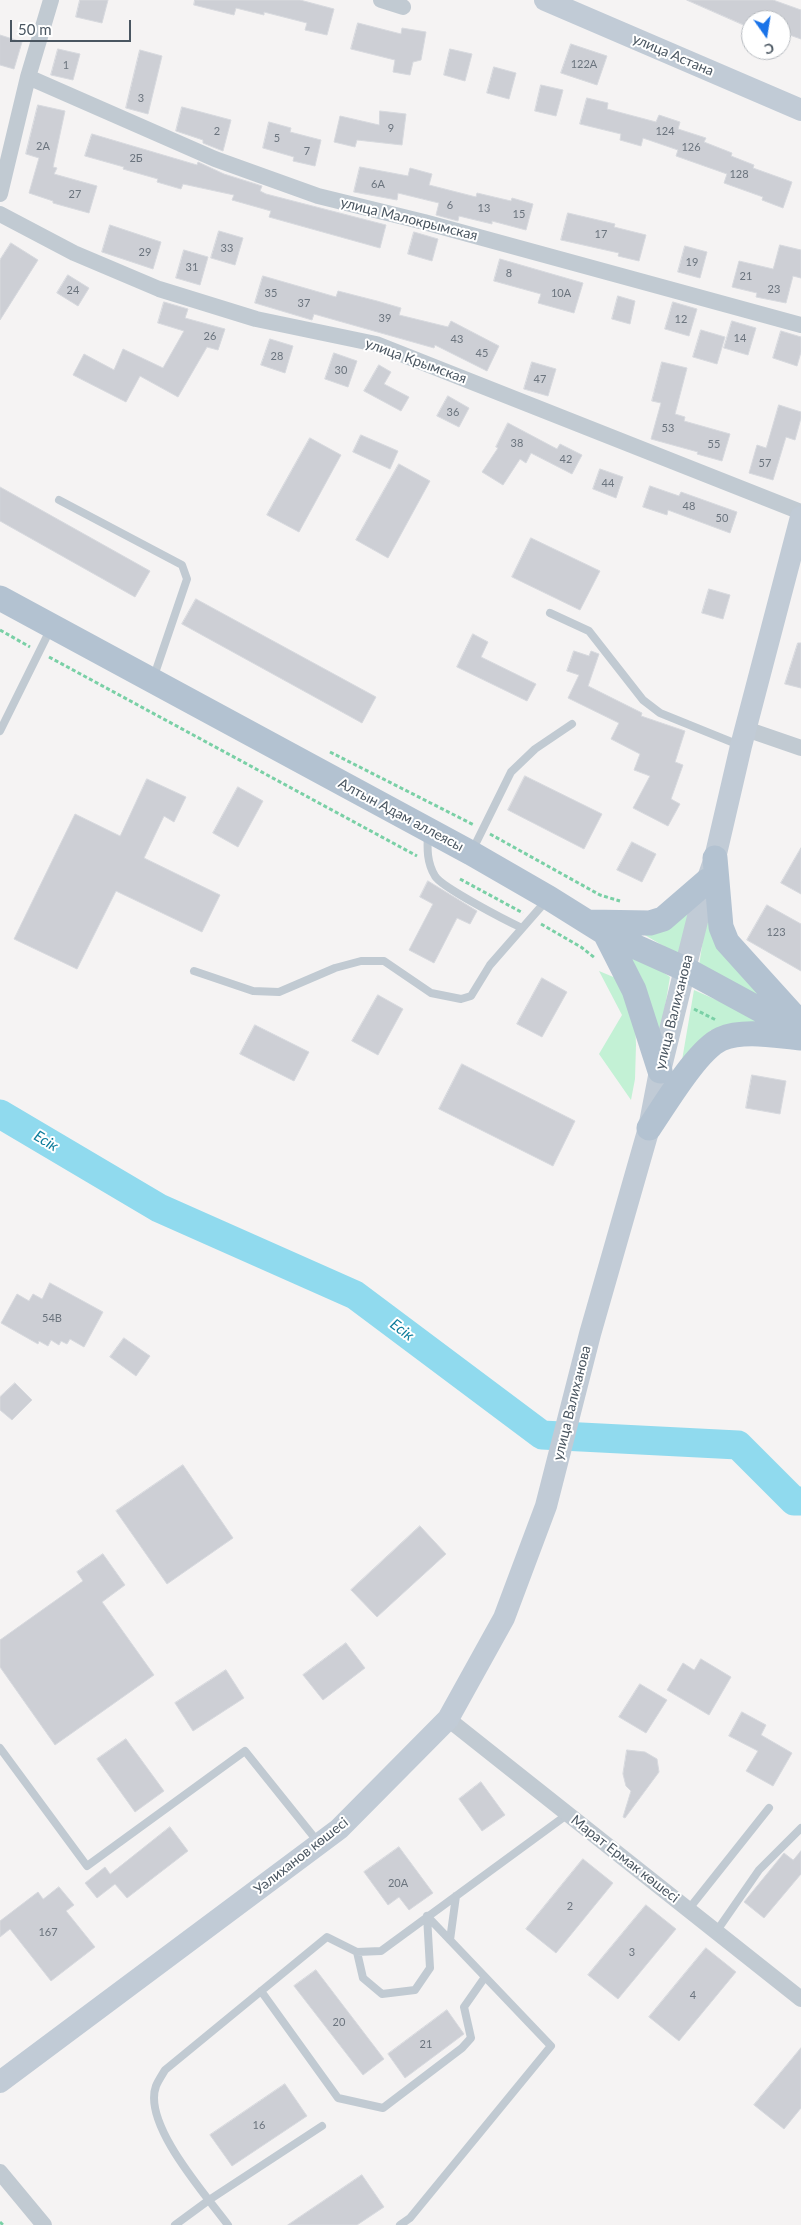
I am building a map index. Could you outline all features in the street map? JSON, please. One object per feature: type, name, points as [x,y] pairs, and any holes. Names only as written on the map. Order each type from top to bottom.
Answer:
[{"type":"main road","name":"улица Астана","points":[[544,0],[801,110]]},
{"type":"main road","name":"улица Валиханова","points":[[546,1506],[590,1334],[649,1128],[660,1071],[685,969],[801,517]]},
{"type":"main road","name":"Алтын Адам аллеясы","points":[[0,598],[471,853],[549,898],[605,934],[685,969],[801,1032]]},
{"type":"main road","points":[[584,922],[650,923],[663,919],[711,869]]},
{"type":"main road","points":[[711,869],[721,927],[727,942],[801,1024]]},
{"type":"main road","points":[[605,934],[636,997],[660,1071]]},
{"type":"main road","points":[[649,1128],[704,1051],[721,1039],[744,1034],[801,1038]]},
{"type":"main road","name":"Уәлиханов көшесі","points":[[0,2082],[339,1829],[448,1719],[504,1618],[546,1506]]},
{"type":"street","points":[[0,194],[28,77],[51,0]]},
{"type":"street","points":[[381,0],[403,7]]},
{"type":"street","name":"улица Малокрымская","points":[[28,77],[215,158],[318,196],[424,222],[801,325]]},
{"type":"street","name":"улица Крымская","points":[[0,214],[74,253],[159,289],[256,319],[376,344],[801,512]]},
{"type":"street","points":[[744,738],[801,748]]},
{"type":"street","name":"Марат Ермак көшесі","points":[[448,1719],[801,1999]]},
{"type":"street","points":[[0,2172],[44,2225]]},
{"type":"lane","points":[[59,500],[182,566],[187,579],[152,681]]},
{"type":"lane","points":[[550,613],[589,631],[643,700],[660,712],[744,738]]},
{"type":"lane","points":[[0,731],[52,626]]},
{"type":"lane","points":[[471,853],[511,772],[535,749],[572,724]]},
{"type":"lane","points":[[428,830],[429,862],[436,878],[503,920],[522,928]]},
{"type":"lane","points":[[194,971],[253,991],[279,992],[335,968],[362,961],[384,961],[431,993],[460,999],[471,996],[490,966],[549,898]]},
{"type":"lane","points":[[0,1748],[88,1866],[245,1751],[319,1844]]},
{"type":"lane","points":[[688,1910],[769,1808]]},
{"type":"lane","points":[[228,2225],[168,2144],[156,2114],[155,2088],[165,2070],[326,1937],[357,1952],[380,1950],[568,1814]]},
{"type":"lane","points":[[716,1932],[759,1870],[801,1828]]},
{"type":"lane","points":[[450,1940],[456,1896]]},
{"type":"lane","points":[[400,2225],[410,2218],[551,2046],[427,1916]]},
{"type":"lane","points":[[357,1952],[362,1978],[382,1994],[415,1990],[430,1968],[427,1916]]},
{"type":"lane","points":[[261,1991],[338,2098],[383,2108],[462,2048],[471,2038],[464,2007],[485,1976]]},
{"type":"lane","points":[[175,2225],[209,2200],[322,2126]]},
{"type":"lane","points":[[410,2218],[415,2225]]},
{"type":"path","points":[[0,630],[531,918],[581,947],[599,962]]},
{"type":"path","points":[[325,749],[482,830],[600,895],[626,903]]},
{"type":"path","points":[[691,1008],[721,1022]]},
{"type":"path","points":[[0,2222],[3,2225]]},
{"type":"green space","points":[[709,898],[763,1000],[699,966]]},
{"type":"green space","points":[[695,902],[679,955],[631,927]]},
{"type":"green space","points":[[620,943],[670,977],[657,1055],[641,977]]},
{"type":"green space","points":[[599,971],[623,981],[635,1019],[635,1079],[631,1100],[599,1054],[622,1015]]},
{"type":"green space","points":[[694,990],[782,1029],[711,1030],[694,1047],[680,1072]]},
{"type":"building","points":[[80,0],[108,0],[102,23],[76,17]]},
{"type":"building","points":[[195,0],[300,0],[334,9],[327,35],[305,30],[307,23],[264,12],[264,15],[236,8],[234,15],[194,5]]},
{"type":"building","points":[[687,0],[773,0],[801,10],[801,39],[791,36],[791,10],[741,10],[741,24]]},
{"type":"building","points":[[358,23],[401,34],[402,28],[426,32],[421,60],[413,62],[410,75],[393,72],[395,60],[351,49]]},
{"type":"building","points":[[0,35],[22,42],[14,69],[0,65]]},
{"type":"building","points":[[571,44],[607,56],[597,85],[561,73]]},
{"type":"building","points":[[58,49],[80,54],[73,80],[51,75]]},
{"type":"building","points":[[450,49],[472,54],[465,81],[444,75]]},
{"type":"building","points":[[140,50],[162,56],[148,114],[126,108]]},
{"type":"building","points":[[494,67],[516,73],[509,99],[487,93]]},
{"type":"building","points":[[541,85],[563,90],[556,116],[535,111]]},
{"type":"building","points":[[587,98],[608,103],[607,109],[656,122],[659,115],[680,122],[678,129],[706,138],[704,142],[732,153],[731,156],[754,165],[753,168],[792,182],[783,208],[762,200],[763,197],[724,183],[727,174],[676,156],[678,150],[643,138],[641,146],[620,140],[621,134],[580,124]]},
{"type":"building","points":[[38,105],[65,111],[53,167],[57,168],[54,174],[97,186],[89,213],[53,203],[53,201],[29,193],[39,158],[26,154]]},
{"type":"building","points":[[182,107],[231,120],[223,151],[203,143],[203,140],[176,131]]},
{"type":"building","points":[[380,111],[406,114],[402,145],[357,140],[355,147],[334,142],[340,116],[379,125]]},
{"type":"building","points":[[269,122],[291,128],[290,132],[321,140],[315,166],[293,161],[294,157],[263,148]]},
{"type":"building","points":[[92,134],[197,165],[198,162],[224,174],[262,186],[260,191],[266,194],[386,225],[380,248],[269,217],[271,211],[232,200],[234,195],[183,184],[181,189],[157,182],[158,179],[123,169],[124,167],[85,156]]},
{"type":"building","points":[[360,167],[408,176],[410,168],[432,174],[429,185],[476,197],[477,193],[511,201],[512,198],[533,204],[526,230],[492,221],[492,224],[459,216],[458,221],[436,215],[439,203],[398,193],[397,200],[354,192]]},
{"type":"building","points":[[568,213],[615,224],[614,227],[646,235],[639,261],[618,256],[619,253],[561,240]]},
{"type":"building","points":[[110,225],[161,242],[153,269],[102,252]]},
{"type":"building","points":[[219,231],[243,238],[235,265],[211,258]]},
{"type":"building","points":[[414,232],[438,239],[432,261],[408,254]]},
{"type":"building","points":[[11,243],[38,260],[0,320],[0,260]]},
{"type":"building","points":[[780,245],[801,250],[801,278],[793,276],[786,303],[756,297],[757,293],[732,287],[739,261],[773,269]]},
{"type":"building","points":[[685,246],[707,252],[700,278],[678,272]]},
{"type":"building","points":[[184,250],[208,257],[200,285],[176,278]]},
{"type":"building","points":[[500,259],[583,283],[574,313],[538,303],[541,294],[494,281]]},
{"type":"building","points":[[68,275],[89,288],[78,306],[57,293]]},
{"type":"building","points":[[263,276],[336,297],[338,291],[377,301],[401,308],[399,315],[448,327],[451,321],[499,346],[487,371],[435,345],[434,348],[314,314],[312,320],[255,303]]},
{"type":"building","points":[[618,296],[635,301],[630,324],[612,319]]},
{"type":"building","points":[[164,302],[188,309],[185,318],[225,329],[218,350],[207,347],[178,397],[140,376],[126,402],[73,375],[84,354],[114,370],[123,349],[163,368],[184,331],[158,323]]},
{"type":"building","points":[[673,302],[697,309],[689,336],[665,329]]},
{"type":"building","points":[[732,321],[756,328],[748,355],[724,348]]},
{"type":"building","points":[[701,330],[725,337],[717,364],[693,357]]},
{"type":"building","points":[[781,331],[801,337],[801,352],[797,366],[773,358]]},
{"type":"building","points":[[270,339],[293,346],[285,373],[261,365]]},
{"type":"building","points":[[334,353],[357,361],[348,387],[325,379]]},
{"type":"building","points":[[532,362],[556,369],[548,396],[524,389]]},
{"type":"building","points":[[662,362],[687,368],[675,414],[685,417],[684,421],[730,434],[722,461],[651,439],[661,403],[652,401]]},
{"type":"building","points":[[379,365],[391,372],[384,384],[409,397],[401,411],[364,391]]},
{"type":"building","points":[[448,396],[469,408],[459,427],[437,416]]},
{"type":"building","points":[[779,405],[801,412],[801,418],[795,440],[786,437],[773,480],[749,473],[757,445],[766,448]]},
{"type":"building","points":[[508,423],[557,449],[560,444],[582,455],[572,474],[531,453],[526,463],[520,459],[503,485],[482,472],[498,448],[496,447]]},
{"type":"building","points":[[361,435],[398,451],[390,469],[353,452]]},
{"type":"building","points":[[310,438],[341,455],[299,532],[267,515]]},
{"type":"building","points":[[399,464],[430,481],[388,558],[356,540]]},
{"type":"building","points":[[600,469],[623,477],[616,498],[593,489]]},
{"type":"building","points":[[650,486],[679,496],[681,492],[737,512],[730,533],[668,510],[667,515],[643,507]]},
{"type":"building","points":[[0,487],[150,571],[135,597],[0,521]]},
{"type":"building","points":[[531,538],[600,571],[580,610],[512,577]]},
{"type":"building","points":[[709,589],[730,595],[723,619],[702,613]]},
{"type":"building","points":[[196,599],[376,697],[362,723],[182,624]]},
{"type":"building","points":[[473,634],[488,642],[481,657],[536,684],[527,701],[457,667]]},
{"type":"building","points":[[798,643],[801,643],[801,688],[785,684]]},
{"type":"building","points":[[574,651],[589,656],[591,651],[599,654],[588,686],[642,713],[641,716],[685,731],[675,762],[683,765],[671,799],[680,804],[668,826],[633,808],[650,776],[634,770],[640,754],[611,739],[619,723],[568,698],[579,675],[567,671]]},
{"type":"building","points":[[525,776],[602,814],[584,849],[508,810]]},
{"type":"building","points":[[147,779],[186,797],[174,822],[164,816],[144,858],[220,895],[202,932],[116,891],[77,969],[14,939],[75,814],[120,836]]},
{"type":"building","points":[[238,787],[263,801],[238,847],[213,833]]},
{"type":"building","points":[[632,842],[656,854],[642,882],[617,870]]},
{"type":"building","points":[[801,848],[801,894],[781,883]]},
{"type":"building","points":[[428,881],[477,911],[470,924],[457,918],[434,963],[409,950],[433,904],[420,897]]},
{"type":"building","points":[[767,905],[801,924],[801,971],[747,940]]},
{"type":"building","points":[[542,978],[567,992],[542,1037],[517,1024]]},
{"type":"building","points":[[378,995],[403,1009],[378,1055],[352,1041]]},
{"type":"building","points":[[255,1025],[309,1052],[294,1081],[240,1054]]},
{"type":"building","points":[[462,1064],[575,1121],[553,1166],[439,1109]]},
{"type":"building","points":[[752,1075],[786,1081],[780,1114],[746,1108]]},
{"type":"building","points":[[50,1283],[103,1312],[84,1347],[70,1339],[67,1344],[61,1341],[59,1345],[51,1340],[48,1346],[39,1341],[38,1344],[1,1323],[17,1294],[29,1301],[33,1294],[42,1299]]},
{"type":"building","points":[[124,1338],[150,1356],[136,1376],[110,1357]]},
{"type":"building","points":[[15,1383],[32,1400],[12,1420],[0,1410],[0,1397]]},
{"type":"building","points":[[183,1465],[233,1538],[167,1584],[116,1511]]},
{"type":"building","points":[[420,1526],[446,1554],[377,1617],[351,1590]]},
{"type":"building","points":[[103,1554],[125,1585],[102,1602],[154,1675],[55,1745],[0,1667],[0,1640],[83,1581],[77,1572]]},
{"type":"building","points":[[346,1643],[365,1668],[323,1700],[303,1675]]},
{"type":"building","points":[[701,1659],[731,1677],[709,1715],[667,1690],[683,1663],[694,1670]]},
{"type":"building","points":[[226,1670],[244,1698],[193,1731],[175,1703]]},
{"type":"building","points":[[640,1684],[667,1700],[646,1733],[619,1717]]},
{"type":"building","points":[[742,1712],[766,1725],[761,1735],[792,1753],[773,1786],[746,1771],[758,1751],[729,1736]]},
{"type":"building","points":[[126,1739],[164,1791],[135,1812],[97,1759]]},
{"type":"building","points":[[627,1750],[645,1752],[657,1759],[659,1772],[625,1818],[623,1817],[631,1791],[626,1786],[623,1774]]},
{"type":"building","points":[[481,1782],[505,1815],[482,1831],[459,1799]]},
{"type":"building","points":[[170,1827],[188,1851],[127,1898],[115,1884],[97,1898],[85,1883],[105,1867],[110,1874]]},
{"type":"building","points":[[399,1847],[433,1893],[409,1910],[399,1897],[388,1905],[364,1872]]},
{"type":"building","points":[[801,1851],[801,1874],[764,1918],[744,1902],[784,1853],[793,1860]]},
{"type":"building","points":[[583,1859],[613,1883],[556,1953],[526,1929]]},
{"type":"building","points":[[59,1887],[74,1905],[66,1911],[95,1947],[51,1981],[10,1929],[0,1937],[0,1921],[38,1892],[43,1899]]},
{"type":"building","points":[[646,1905],[676,1929],[618,1999],[588,1975]]},
{"type":"building","points":[[706,1948],[736,1972],[679,2041],[649,2017]]},
{"type":"building","points":[[316,1970],[384,2059],[363,2075],[294,1986]]},
{"type":"building","points":[[447,2010],[464,2034],[405,2078],[388,2054]]},
{"type":"building","points":[[801,2048],[801,2108],[784,2129],[754,2105]]},
{"type":"building","points":[[285,2084],[307,2116],[232,2166],[210,2135]]},
{"type":"building","points":[[362,2175],[384,2207],[357,2225],[288,2225]]},
{"type":"waterway","name":"Есік","points":[[0,1114],[159,1208],[355,1295],[542,1435],[738,1445],[794,1501],[801,1501]]}]
